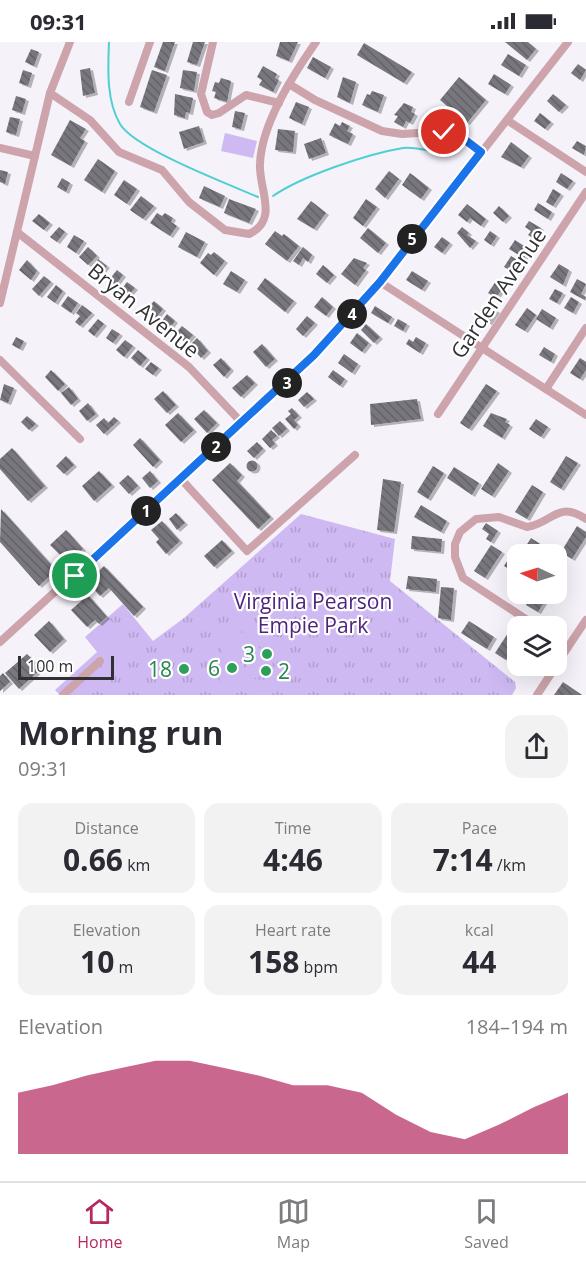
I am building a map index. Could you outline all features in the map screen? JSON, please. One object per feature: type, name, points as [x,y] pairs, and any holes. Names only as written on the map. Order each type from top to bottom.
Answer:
[{"type":"street","points":[[0,303],[50,93],[70,42]]},
{"type":"street","points":[[129,102],[150,42]]},
{"type":"street","points":[[213,42],[201,94],[207,112],[219,113],[246,95],[279,103]]},
{"type":"street","points":[[50,93],[90,120],[119,152],[162,170],[189,202],[225,230],[242,235],[256,231],[264,219],[267,203],[260,161],[279,103],[316,42]]},
{"type":"street","points":[[0,642],[182,479],[314,355],[380,282],[568,42]]},
{"type":"street","points":[[290,84],[315,100],[382,131],[402,134],[451,131],[481,152]]},
{"type":"street","points":[[507,120],[586,172]]},
{"type":"street","points":[[0,148],[34,156]]},
{"type":"street","name":"Garden Avenue","points":[[438,414],[586,192]]},
{"type":"street","name":"Bryan Avenue","points":[[17,232],[189,367],[242,423]]},
{"type":"street","points":[[380,282],[586,414]]},
{"type":"street","points":[[546,389],[586,328]]},
{"type":"street","points":[[0,360],[80,439]]},
{"type":"street","points":[[182,479],[247,551],[355,455]]},
{"type":"street","points":[[522,616],[462,576],[455,557],[458,536],[470,522],[482,517],[499,517],[527,527],[563,511],[577,513],[586,519]]},
{"type":"street","points":[[568,647],[586,620]]},
{"type":"street","points":[[63,695],[100,661]]},
{"type":"street","points":[[537,695],[549,676]]},
{"type":"green space","points":[[225,133],[257,141],[253,158],[221,151]]},
{"type":"green space","name":"Virginia Pearson Empie Park","points":[[301,514],[395,539],[390,581],[515,682],[516,688],[512,695],[60,695],[55,690],[97,652],[85,637],[123,604],[153,641],[184,618]]},
{"type":"green space","points":[[109,619],[119,629],[99,648],[89,637]]},
{"type":"green space","points":[[224,631],[247,633],[246,643],[223,641]]},
{"type":"green space","points":[[121,632],[131,643],[111,661],[101,651]]},
{"type":"green space","points":[[258,635],[280,637],[280,647],[257,645]]},
{"type":"green space","points":[[223,645],[245,646],[245,657],[222,655]]},
{"type":"green space","name":"3","points":[[256,648],[279,650],[278,660],[255,658]]},
{"type":"green space","name":"6","points":[[221,662],[244,663],[243,674],[221,672]]},
{"type":"green space","name":"2","points":[[255,666],[278,667],[277,677],[254,676]]},
{"type":"green space","points":[[220,676],[243,678],[242,688],[219,686]]},
{"type":"green space","points":[[254,679],[276,681],[276,691],[253,690]]},
{"type":"building","points":[[163,42],[175,42],[165,71],[154,67]]},
{"type":"building","points":[[193,42],[205,42],[197,65],[187,62]]},
{"type":"building","points":[[280,42],[298,42],[289,61],[276,56]]},
{"type":"building","points":[[505,42],[528,42],[536,49],[527,60]]},
{"type":"building","points":[[364,43],[412,72],[404,83],[357,55]]},
{"type":"building","points":[[31,49],[39,52],[34,66],[25,62]]},
{"type":"building","points":[[508,54],[526,65],[519,76],[501,65]]},
{"type":"building","points":[[313,57],[331,67],[325,78],[307,68]]},
{"type":"building","points":[[578,64],[586,70],[580,80],[571,73]]},
{"type":"building","points":[[263,66],[277,74],[275,78],[279,80],[273,92],[259,85],[262,80],[257,77]]},
{"type":"building","points":[[90,68],[95,93],[83,96],[80,70]]},
{"type":"building","points":[[23,70],[32,73],[28,86],[19,83]]},
{"type":"building","points":[[152,70],[167,75],[154,112],[140,107]]},
{"type":"building","points":[[183,70],[197,72],[194,91],[180,88]]},
{"type":"building","points":[[494,74],[511,85],[505,94],[488,84]]},
{"type":"building","points":[[343,77],[356,82],[350,103],[337,97]]},
{"type":"building","points":[[459,77],[486,100],[467,123],[440,100]]},
{"type":"building","points":[[221,78],[231,81],[227,102],[214,98],[216,92],[212,91],[215,82],[219,83]]},
{"type":"building","points":[[372,91],[384,95],[378,112],[362,105],[367,94],[370,95]]},
{"type":"building","points":[[175,94],[193,98],[190,113],[186,112],[185,118],[174,115]]},
{"type":"building","points":[[553,94],[566,105],[559,112],[547,101]]},
{"type":"building","points":[[16,96],[26,99],[22,113],[12,110]]},
{"type":"building","points":[[296,102],[309,107],[302,124],[289,118]]},
{"type":"building","points":[[404,103],[413,107],[411,112],[415,114],[410,123],[406,121],[403,127],[394,122],[398,116],[394,115]]},
{"type":"building","points":[[235,111],[245,113],[241,129],[232,127]]},
{"type":"building","points":[[540,113],[551,122],[545,129],[534,121]]},
{"type":"building","points":[[10,117],[20,119],[16,135],[6,132]]},
{"type":"building","points":[[70,120],[86,129],[80,138],[85,141],[71,166],[51,155]]},
{"type":"building","points":[[342,122],[350,126],[347,131],[353,134],[348,144],[329,135],[335,123],[340,126]]},
{"type":"building","points":[[199,126],[204,142],[184,149],[179,132]]},
{"type":"building","points":[[278,129],[295,131],[293,152],[275,150]]},
{"type":"building","points":[[321,138],[326,153],[309,159],[304,144]]},
{"type":"building","points":[[577,141],[586,146],[584,155],[572,148]]},
{"type":"building","points":[[511,142],[529,156],[521,167],[501,157]]},
{"type":"building","points":[[98,159],[115,171],[102,192],[84,180]]},
{"type":"building","points":[[0,170],[8,172],[5,184],[0,182]]},
{"type":"building","points":[[389,171],[399,179],[385,198],[375,189]]},
{"type":"building","points":[[410,173],[429,188],[421,199],[402,185]]},
{"type":"building","points":[[561,173],[573,181],[567,189],[556,182]]},
{"type":"building","points":[[62,178],[70,183],[66,192],[57,187]]},
{"type":"building","points":[[124,180],[137,189],[127,204],[114,195]]},
{"type":"building","points":[[204,186],[225,196],[220,207],[199,198]]},
{"type":"building","points":[[553,189],[561,194],[553,206],[546,202]]},
{"type":"building","points":[[141,196],[154,206],[143,219],[130,210]]},
{"type":"building","points":[[229,199],[256,209],[249,223],[224,213]]},
{"type":"building","points":[[366,199],[377,207],[363,226],[353,218]]},
{"type":"building","points":[[311,201],[326,213],[314,229],[297,219]]},
{"type":"building","points":[[538,203],[552,212],[548,219],[534,210]]},
{"type":"building","points":[[467,204],[486,219],[481,226],[470,218],[467,222],[458,215]]},
{"type":"building","points":[[499,206],[509,216],[503,222],[493,213]]},
{"type":"building","points":[[157,213],[162,216],[165,213],[173,218],[171,222],[177,226],[170,236],[150,223]]},
{"type":"building","points":[[39,214],[50,223],[44,230],[32,221]]},
{"type":"building","points":[[529,221],[541,228],[534,239],[528,235],[531,231],[525,227]]},
{"type":"building","points":[[59,227],[65,232],[57,242],[50,237]]},
{"type":"building","points":[[462,227],[469,233],[467,235],[476,241],[470,248],[457,233]]},
{"type":"building","points":[[368,228],[386,243],[378,253],[360,238]]},
{"type":"building","points":[[275,231],[282,236],[284,234],[299,246],[287,261],[265,244]]},
{"type":"building","points":[[490,231],[497,236],[491,245],[484,240]]},
{"type":"building","points":[[186,232],[205,242],[197,257],[178,247]]},
{"type":"building","points":[[74,235],[84,241],[76,253],[67,247]]},
{"type":"building","points":[[442,237],[450,243],[442,253],[434,247]]},
{"type":"building","points":[[515,240],[530,250],[524,258],[509,249]]},
{"type":"building","points":[[88,247],[97,256],[88,265],[79,257]]},
{"type":"building","points":[[303,247],[312,255],[308,262],[303,258],[299,265],[293,261]]},
{"type":"building","points":[[214,252],[225,261],[214,275],[200,263],[208,253],[211,255]]},
{"type":"building","points":[[511,256],[519,261],[513,272],[504,267]]},
{"type":"building","points":[[354,258],[367,263],[363,268],[366,270],[355,285],[341,274]]},
{"type":"building","points":[[98,259],[107,266],[102,272],[93,266]]},
{"type":"building","points":[[27,260],[37,271],[31,280],[19,270]]},
{"type":"building","points":[[559,264],[569,270],[563,285],[550,277]]},
{"type":"building","points":[[323,265],[334,275],[327,283],[316,274]]},
{"type":"building","points":[[117,270],[123,275],[115,286],[108,281]]},
{"type":"building","points":[[231,271],[245,280],[237,292],[223,284]]},
{"type":"building","points":[[412,271],[428,281],[422,290],[406,280]]},
{"type":"building","points":[[44,276],[51,282],[39,296],[32,289]]},
{"type":"building","points":[[265,278],[294,301],[285,312],[257,289]]},
{"type":"building","points":[[577,279],[586,284],[581,294],[586,297],[585,300],[570,292]]},
{"type":"building","points":[[496,281],[504,286],[496,298],[488,293]]},
{"type":"building","points":[[127,282],[135,288],[128,296],[121,290]]},
{"type":"building","points":[[56,285],[63,291],[55,303],[47,297]]},
{"type":"building","points":[[555,289],[563,293],[557,303],[549,299]]},
{"type":"building","points":[[68,296],[78,303],[71,313],[61,306]]},
{"type":"building","points":[[322,297],[333,307],[326,316],[314,307]]},
{"type":"building","points":[[571,297],[579,302],[573,313],[564,308]]},
{"type":"building","points":[[154,301],[163,309],[156,318],[146,310]]},
{"type":"building","points":[[82,305],[92,313],[80,326],[75,322],[80,316],[76,313]]},
{"type":"building","points":[[488,305],[497,311],[489,323],[480,317]]},
{"type":"building","points":[[375,306],[392,317],[388,323],[371,313]]},
{"type":"building","points":[[527,308],[536,315],[525,331],[515,325]]},
{"type":"building","points":[[542,309],[556,318],[550,328],[536,319]]},
{"type":"building","points":[[167,314],[175,321],[169,329],[161,322]]},
{"type":"building","points":[[307,316],[315,323],[303,336],[296,329]]},
{"type":"building","points":[[98,319],[104,324],[94,336],[88,331]]},
{"type":"building","points":[[398,319],[407,324],[403,331],[394,326]]},
{"type":"building","points":[[366,324],[380,337],[374,343],[361,330]]},
{"type":"building","points":[[182,326],[193,335],[186,343],[175,334]]},
{"type":"building","points":[[112,329],[120,334],[113,343],[106,338]]},
{"type":"building","points":[[357,333],[369,343],[362,352],[350,343]]},
{"type":"building","points":[[16,337],[24,341],[20,349],[12,345]]},
{"type":"building","points":[[416,337],[426,343],[420,353],[406,344],[409,339],[413,342]]},
{"type":"building","points":[[197,338],[208,351],[201,358],[190,345]]},
{"type":"building","points":[[125,340],[133,346],[124,357],[116,350]]},
{"type":"building","points":[[262,344],[275,359],[266,367],[253,352]]},
{"type":"building","points":[[544,347],[555,354],[551,362],[539,355]]},
{"type":"building","points":[[138,350],[147,358],[140,366],[131,358]]},
{"type":"building","points":[[344,354],[358,364],[352,373],[338,363]]},
{"type":"building","points":[[221,358],[231,369],[224,377],[213,365]]},
{"type":"building","points":[[580,358],[586,362],[586,370],[580,379],[570,373]]},
{"type":"building","points":[[151,362],[159,368],[153,375],[145,369]]},
{"type":"building","points":[[51,370],[65,384],[58,391],[45,377]]},
{"type":"building","points":[[333,370],[345,379],[340,386],[328,377]]},
{"type":"building","points":[[247,375],[255,383],[241,397],[232,388]]},
{"type":"building","points":[[4,384],[14,388],[8,403],[0,400]]},
{"type":"building","points":[[486,384],[497,391],[469,429],[460,423]]},
{"type":"building","points":[[69,387],[78,399],[71,405],[61,393]]},
{"type":"building","points":[[163,391],[176,405],[167,413],[154,399]]},
{"type":"building","points":[[307,392],[314,399],[304,407],[298,400]]},
{"type":"building","points":[[417,399],[421,419],[371,425],[370,404]]},
{"type":"building","points":[[88,403],[96,414],[87,421],[79,411]]},
{"type":"building","points":[[292,408],[299,416],[294,420],[298,425],[294,429],[285,419],[291,414],[288,411]]},
{"type":"building","points":[[204,410],[217,423],[207,433],[194,419]]},
{"type":"building","points":[[178,413],[194,430],[181,442],[165,425]]},
{"type":"building","points":[[491,413],[507,419],[505,422],[510,425],[502,438],[483,426]]},
{"type":"building","points":[[27,416],[36,424],[29,430],[21,422]]},
{"type":"building","points":[[114,417],[118,421],[104,434],[96,425],[104,418],[108,423]]},
{"type":"building","points":[[536,419],[548,427],[541,437],[529,429]]},
{"type":"building","points":[[280,421],[287,429],[279,436],[272,428]]},
{"type":"building","points":[[271,430],[277,436],[272,440],[275,444],[270,448],[262,439]]},
{"type":"building","points":[[140,438],[160,460],[153,467],[133,445]]},
{"type":"building","points":[[257,442],[263,449],[254,458],[247,451]]},
{"type":"building","points":[[12,448],[45,486],[28,501],[0,469],[0,459]]},
{"type":"building","points":[[66,456],[74,465],[64,474],[56,466]]},
{"type":"building","points":[[566,456],[578,463],[561,489],[550,482]]},
{"type":"building","points":[[252,460],[258,466],[252,472],[246,466]]},
{"type":"building","points":[[230,463],[242,475],[237,481],[271,517],[258,529],[212,480]]},
{"type":"building","points":[[498,463],[509,471],[492,496],[481,489]]},
{"type":"building","points":[[433,466],[444,473],[428,499],[417,492]]},
{"type":"building","points":[[454,467],[479,483],[472,495],[447,478]]},
{"type":"building","points":[[99,471],[112,485],[94,501],[82,486]]},
{"type":"building","points":[[150,471],[158,481],[150,488],[142,478]]},
{"type":"building","points":[[128,475],[138,486],[129,494],[119,483]]},
{"type":"building","points":[[383,479],[401,482],[394,532],[377,530]]},
{"type":"building","points":[[532,485],[543,492],[527,519],[515,512]]},
{"type":"building","points":[[421,505],[447,521],[441,532],[414,517]]},
{"type":"building","points":[[1,509],[56,570],[39,586],[0,542]]},
{"type":"building","points":[[176,513],[185,523],[177,530],[169,519]]},
{"type":"building","points":[[162,521],[180,541],[166,554],[156,542],[159,539],[151,530]]},
{"type":"building","points":[[486,523],[498,531],[491,542],[486,539],[489,534],[482,529]]},
{"type":"building","points":[[577,526],[586,532],[586,537],[572,559],[567,556],[566,544]]},
{"type":"building","points":[[66,530],[83,549],[68,563],[50,545]]},
{"type":"building","points":[[412,536],[442,539],[441,552],[411,549]]},
{"type":"building","points":[[531,538],[540,544],[527,544]]},
{"type":"building","points":[[222,540],[232,551],[214,567],[204,556]]},
{"type":"building","points":[[491,545],[502,552],[485,578],[474,571]]},
{"type":"building","points":[[104,566],[143,607],[134,616],[109,588],[100,596],[87,582]]},
{"type":"building","points":[[408,576],[437,579],[436,592],[406,589]]},
{"type":"building","points":[[441,587],[454,588],[451,620],[438,618]]},
{"type":"building","points":[[88,595],[107,617],[99,624],[95,620],[87,627],[71,610]]},
{"type":"building","points":[[527,604],[543,604],[538,612]]},
{"type":"building","points":[[49,621],[64,639],[50,652],[34,635]]},
{"type":"building","points":[[469,621],[494,637],[487,649],[461,633]]},
{"type":"building","points":[[507,635],[507,658],[495,653]]},
{"type":"building","points":[[27,654],[41,669],[19,689],[5,673]]},
{"type":"building","points":[[3,673],[10,682],[0,691],[0,676]]},
{"type":"building","points":[[563,682],[582,695],[554,695]]},
{"type":"waterway","points":[[109,42],[109,84],[112,105],[120,124],[129,134],[162,155],[258,197]]},
{"type":"waterway","points":[[273,196],[300,181],[372,155],[407,148],[435,152]]},
{"type":"place","name":"3","points":[[267,654]]},
{"type":"place","name":"6","points":[[232,668]]},
{"type":"place","name":"18","points":[[184,669]]},
{"type":"place","name":"2","points":[[266,671]]},
{"type":"route","points":[[75,576],[268,401],[302,368],[380,282],[481,152],[456,133],[444,132]]}]
